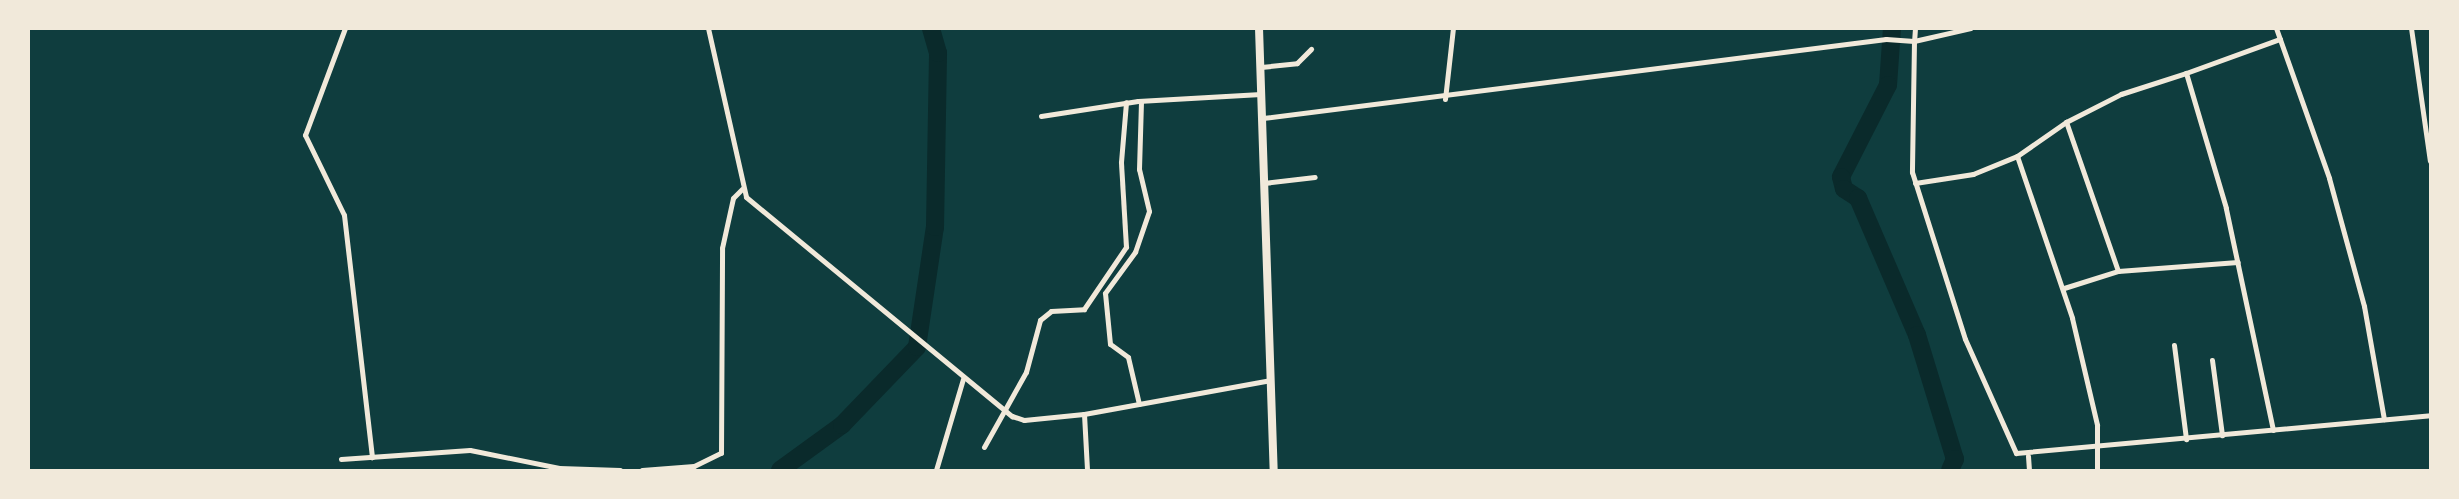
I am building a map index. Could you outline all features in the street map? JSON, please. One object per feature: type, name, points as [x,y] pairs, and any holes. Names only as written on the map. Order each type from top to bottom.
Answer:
[{"type":"main road","points":[[1259,28],[1274,471]]},
{"type":"street","points":[[345,28],[305,135],[344,215],[372,455]]},
{"type":"street","points":[[708,28],[742,189],[931,353],[1012,416],[1024,420],[1084,414],[1271,380]]},
{"type":"street","points":[[1445,99],[1453,28]]},
{"type":"street","points":[[1915,28],[1915,183],[1965,339],[2004,435],[2016,453],[2028,456],[2098,447],[2430,415]]},
{"type":"street","points":[[1263,118],[1445,99],[1886,39],[1914,40],[1971,28]]},
{"type":"street","points":[[2276,28],[2329,178],[2364,306],[2384,419]]},
{"type":"street","points":[[2411,28],[2430,161]]},
{"type":"street","points":[[1915,183],[1973,174],[2017,156],[2066,122],[2121,94],[2280,39]]},
{"type":"street","points":[[1260,67],[1297,63],[1311,50]]},
{"type":"street","points":[[2186,73],[2238,262],[2273,430]]},
{"type":"street","points":[[1041,116],[1128,102],[1261,94]]},
{"type":"street","points":[[1139,101],[1139,169],[1150,202],[1135,252],[1105,293],[1110,344],[1128,357],[1139,404]]},
{"type":"street","points":[[984,447],[1026,372],[1040,320],[1051,311],[1084,309],[1126,247],[1121,162],[1128,102]]},
{"type":"street","points":[[2066,122],[2118,271]]},
{"type":"street","points":[[2017,156],[2064,288],[2098,447],[2097,471]]},
{"type":"street","points":[[1264,183],[1315,177]]},
{"type":"street","points":[[642,471],[694,466],[721,453],[722,248],[733,198],[742,189]]},
{"type":"street","points":[[1126,247],[1135,252]]},
{"type":"street","points":[[2064,288],[2118,271],[2238,262]]},
{"type":"street","points":[[2174,345],[2186,439]]},
{"type":"street","points":[[2212,360],[2222,435]]},
{"type":"street","points":[[936,471],[963,379]]},
{"type":"street","points":[[1084,414],[1087,471]]},
{"type":"street","points":[[341,459],[372,455],[470,450],[559,468],[620,471]]},
{"type":"street","points":[[2028,456],[2029,471]]},
{"type":"waterway","points":[[780,470],[842,425],[917,347],[935,227],[938,53],[931,28]]},
{"type":"waterway","points":[[1892,28],[1888,85],[1841,177],[1844,189],[1858,198],[1917,335],[1955,459],[1950,470]]}]
